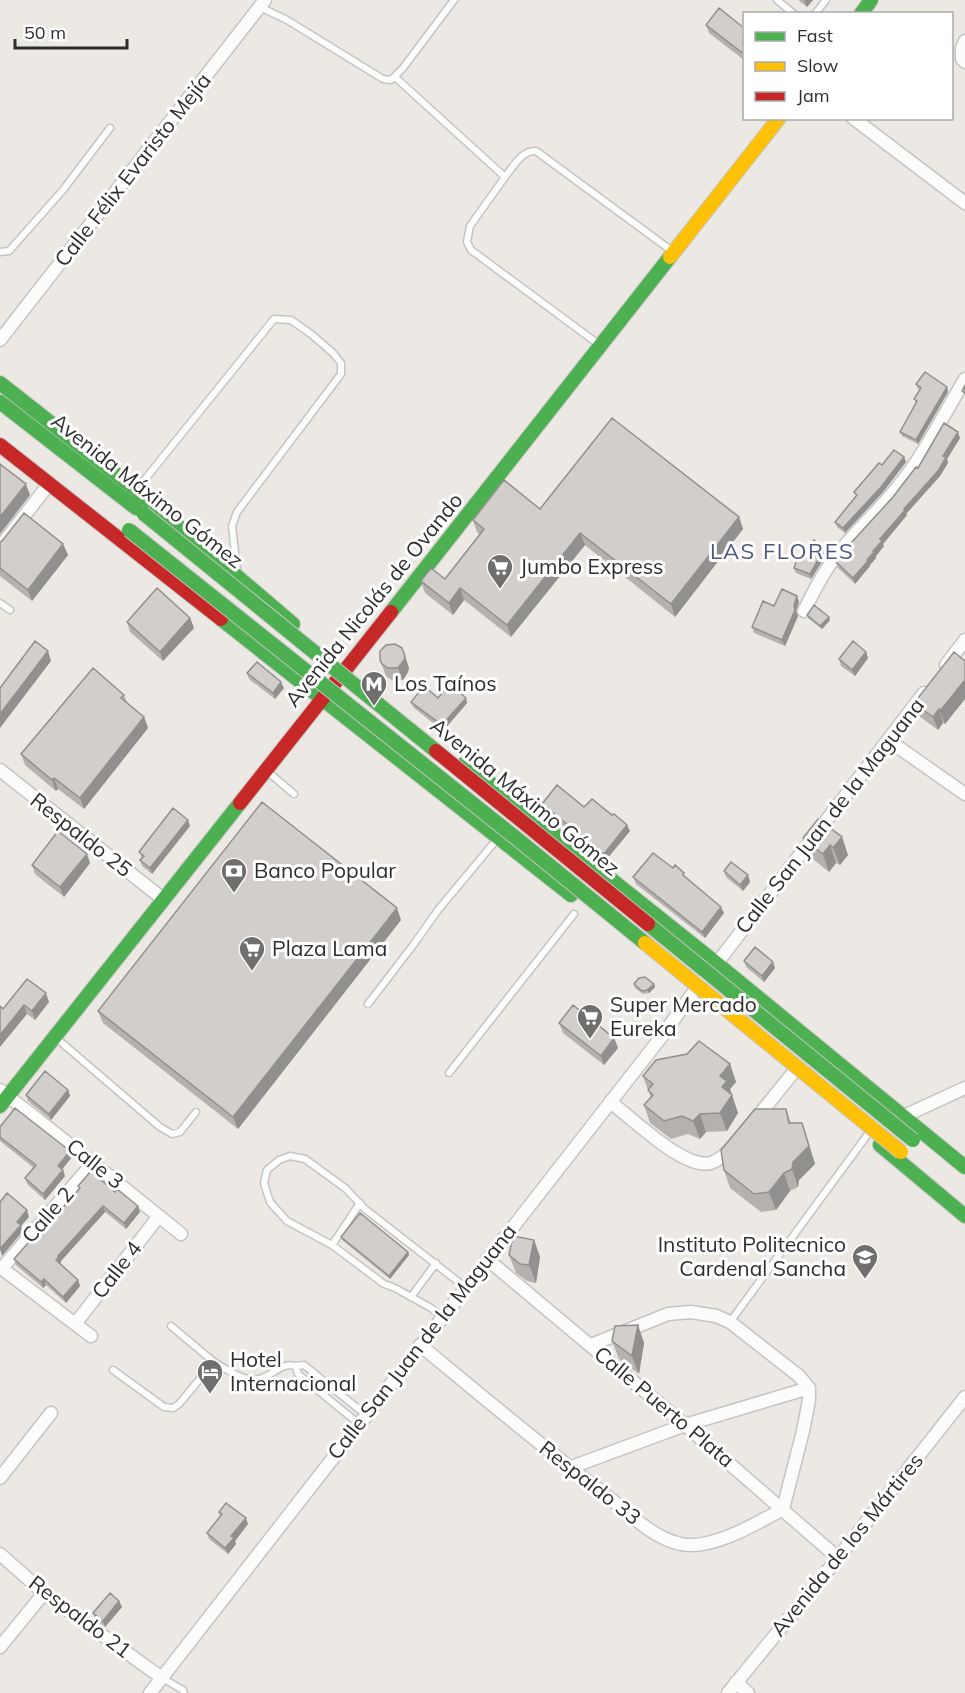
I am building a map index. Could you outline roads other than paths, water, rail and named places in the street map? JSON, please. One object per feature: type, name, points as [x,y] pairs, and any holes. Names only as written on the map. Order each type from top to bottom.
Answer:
[{"type":"main road","name":"Avenida Nicolás de Ovando","points":[[3,1098],[55,1037],[347,669],[675,254],[777,120]]},
{"type":"main road","points":[[0,383],[136,490],[347,669],[716,963],[965,1167]]},
{"type":"main road","name":"Avenida Máximo Gómez","points":[[0,402],[143,513],[965,1182]]},
{"type":"main road","points":[[5,441],[49,484],[693,991],[965,1216]]},
{"type":"main road","name":"Avenida Máximo Gómez","points":[[5,441],[129,530],[516,838],[965,1206]]},
{"type":"street","name":"Calle Félix Evaristo Mejía","points":[[0,340],[263,3]]},
{"type":"street","points":[[965,41],[962,48],[962,59],[965,62]]},
{"type":"street","points":[[857,120],[965,203]]},
{"type":"street","points":[[804,611],[831,562],[915,466],[965,379]]},
{"type":"street","points":[[0,547],[49,484]]},
{"type":"street","name":"Calle San Juan de la Maguana","points":[[150,1693],[662,1036],[693,991],[933,681],[963,648]]},
{"type":"street","points":[[888,740],[965,795]]},
{"type":"street","name":"Respaldo 25","points":[[0,771],[163,899]]},
{"type":"street","points":[[610,1102],[674,1153],[694,1162],[711,1163],[728,1152],[793,1073]]},
{"type":"street","points":[[904,1116],[965,1088]]},
{"type":"street","name":"Calle 3","points":[[3,1098],[93,1163],[181,1234]]},
{"type":"street","name":"Calle 2","points":[[1,1268],[93,1163]]},
{"type":"street","name":"Calle 4","points":[[75,1324],[159,1216]]},
{"type":"street","name":"Calle Puerto Plata","points":[[487,1258],[838,1558]]},
{"type":"street","points":[[1,1268],[91,1336]]},
{"type":"street","points":[[591,1345],[668,1314],[691,1312],[716,1316],[730,1322],[799,1376],[809,1388],[809,1400],[783,1509]]},
{"type":"street","name":"Respaldo 33","points":[[420,1345],[569,1468],[657,1535],[681,1545],[700,1545],[723,1539],[783,1509]]},
{"type":"street","points":[[569,1468],[685,1425],[809,1388]]},
{"type":"street","name":"Avenida de los Mártires","points":[[728,1693],[965,1397]]},
{"type":"street","points":[[0,1478],[51,1413]]},
{"type":"street","name":"Respaldo 21","points":[[0,1554],[44,1593],[162,1678]]},
{"type":"street","points":[[0,1647],[44,1593]]},
{"type":"street","points":[[736,1682],[748,1693]]},
{"type":"lane","points":[[263,3],[286,20],[383,79],[391,80],[454,0]]},
{"type":"lane","points":[[777,0],[792,12]]},
{"type":"lane","points":[[817,12],[826,0]]},
{"type":"lane","points":[[395,77],[505,177]]},
{"type":"lane","points":[[0,252],[9,251],[63,190],[110,128]]},
{"type":"lane","points":[[601,346],[471,250],[467,242],[470,226],[505,177],[526,153],[536,151],[675,254]]},
{"type":"lane","points":[[136,490],[274,319],[291,320],[311,334],[341,363],[341,374],[237,512],[232,526],[237,576]]},
{"type":"lane","points":[[0,603],[10,610]]},
{"type":"lane","points":[[265,770],[294,794]]},
{"type":"lane","points":[[368,1004],[438,910],[498,837]]},
{"type":"lane","points":[[449,1073],[574,914]]},
{"type":"lane","points":[[55,1037],[172,1134],[180,1132],[196,1112]]},
{"type":"lane","points":[[730,1322],[868,1134]]},
{"type":"lane","points":[[442,1317],[411,1297],[384,1284],[332,1245],[287,1221],[270,1202],[264,1183],[267,1170],[279,1160],[291,1156],[305,1159],[345,1188],[360,1203],[465,1287]]},
{"type":"lane","points":[[332,1245],[360,1203]]},
{"type":"lane","points":[[411,1297],[436,1263]]},
{"type":"lane","points":[[171,1326],[214,1362],[246,1378],[259,1379],[284,1366],[304,1365],[362,1420]]},
{"type":"lane","points":[[113,1370],[164,1407],[173,1408],[179,1404],[214,1362]]},
{"type":"lane","points":[[296,1367],[298,1374],[362,1420]]},
{"type":"lane","points":[[162,1678],[183,1690],[184,1693]]},
{"type":"place","name":"Jumbo Express","points":[[500,590]]},
{"type":"place","name":"Los Taínos","points":[[374,707]]},
{"type":"place","name":"Banco Popular","points":[[234,894]]},
{"type":"place","name":"Plaza Lama","points":[[252,972]]},
{"type":"place","name":"Super Mercado Eureka","points":[[590,1040]]},
{"type":"place","name":"Instituto Politecnico Cardenal Sancha","points":[[865,1280]]},
{"type":"place","name":"Hotel Internacional","points":[[210,1395]]},
{"type":"district","name":"LAS FLORES","points":[[782,551]]}]
